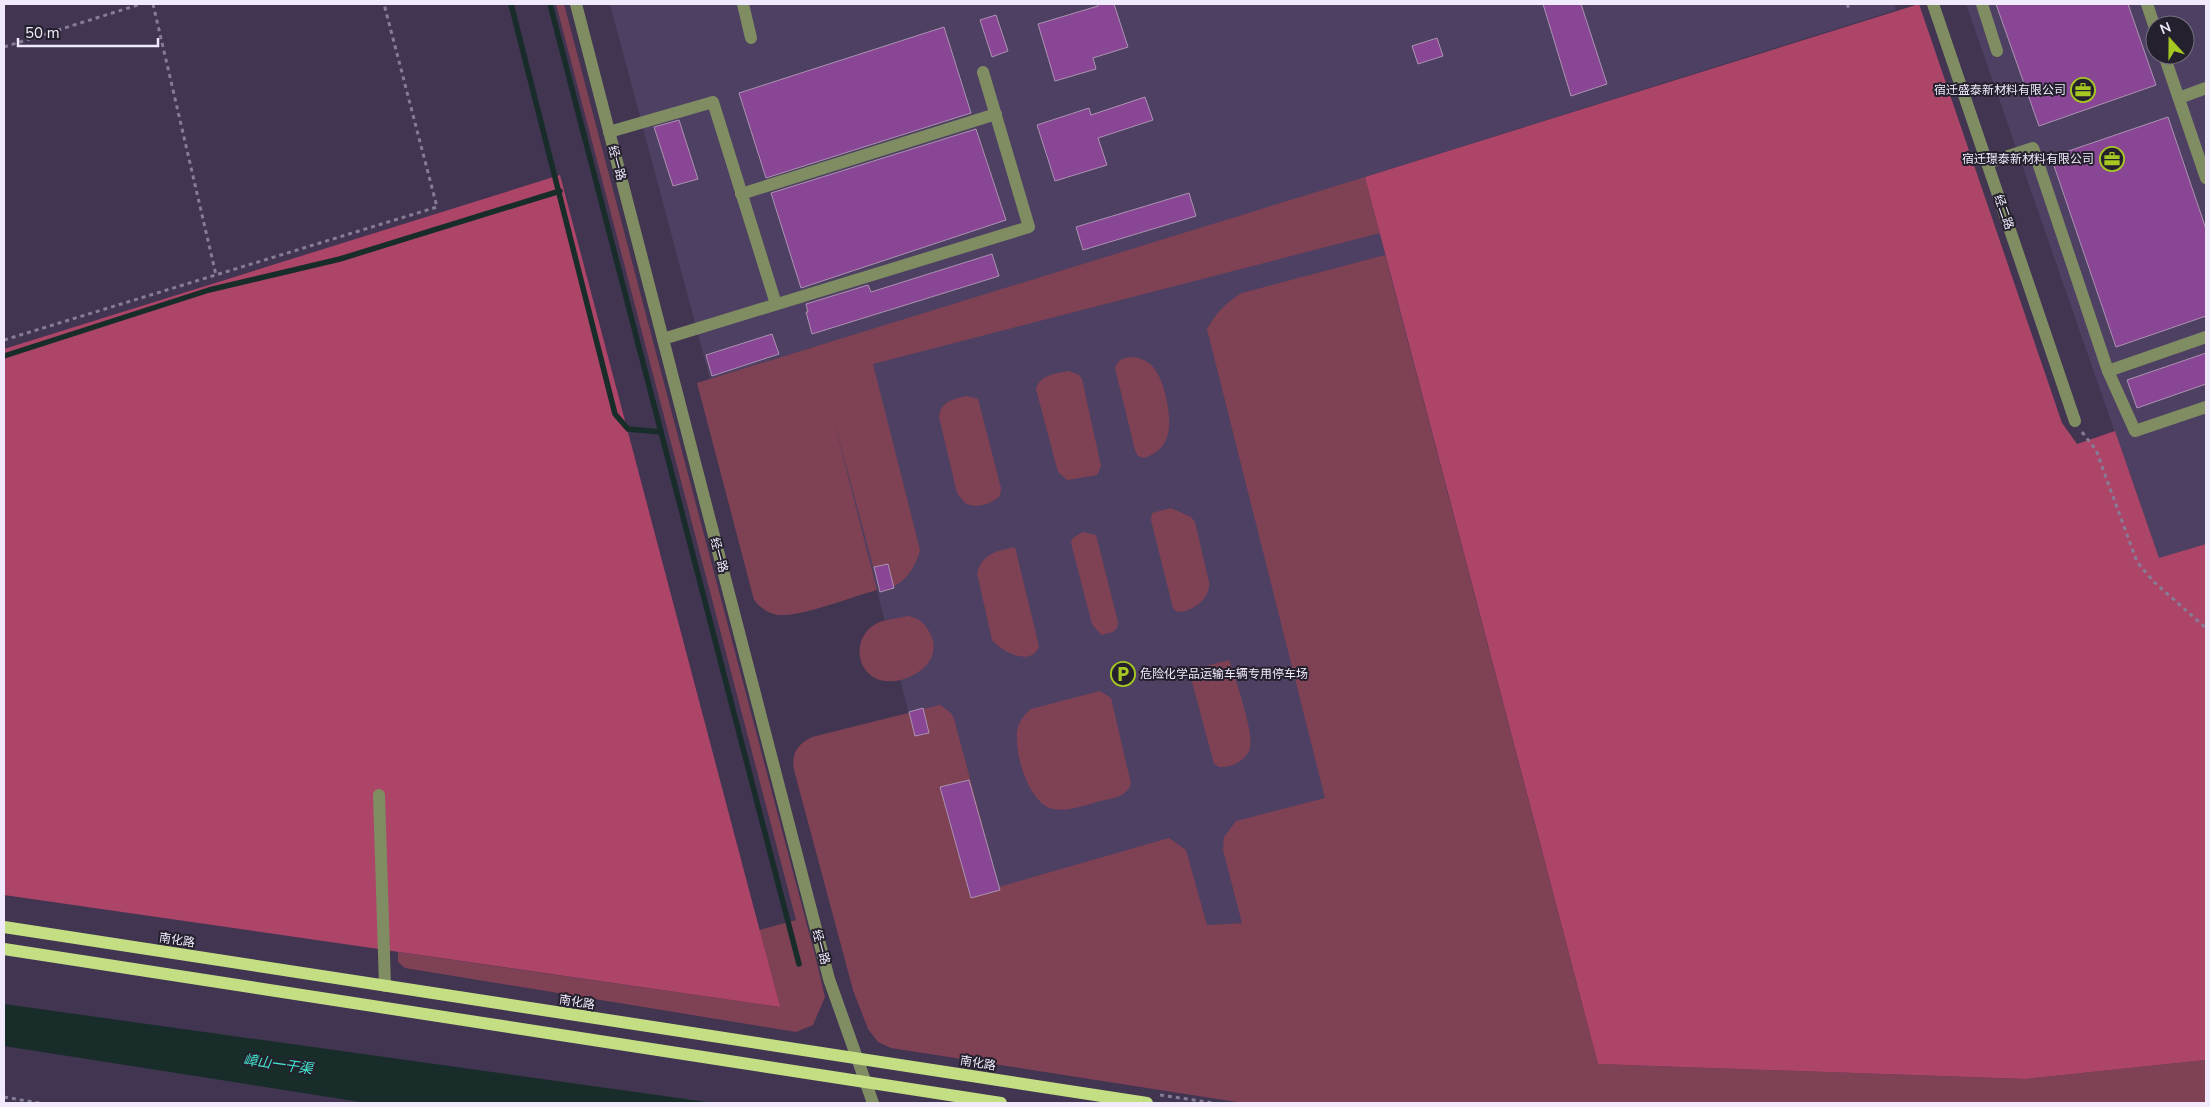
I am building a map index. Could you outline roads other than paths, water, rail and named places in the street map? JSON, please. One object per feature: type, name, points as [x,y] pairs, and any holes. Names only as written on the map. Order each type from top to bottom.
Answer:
[{"type":"main road","name":"南化路","points":[[4,927],[1147,1103]]},
{"type":"main road","points":[[4,949],[1001,1103]]},
{"type":"street","name":"经一路","points":[[576,4],[829,979],[873,1103]]},
{"type":"street","points":[[743,4],[751,38]]},
{"type":"street","name":"经二路","points":[[1933,4],[2075,421]]},
{"type":"street","points":[[1982,4],[1997,50]]},
{"type":"street","points":[[2167,65],[2206,178]]},
{"type":"street","points":[[663,339],[1029,227],[983,72]]},
{"type":"street","points":[[2179,98],[2206,88]]},
{"type":"street","points":[[609,132],[713,102],[776,304]]},
{"type":"street","points":[[741,194],[996,114]]},
{"type":"street","points":[[1988,163],[2034,148],[2108,371],[2135,431],[2206,407]]},
{"type":"street","points":[[2108,371],[2206,337]]},
{"type":"street","points":[[380,794],[385,986]]},
{"type":"water","name":"嶂山一干渠","points":[[4,1004],[714,1103],[367,1103],[4,1046]]},
{"type":"waterway","points":[[511,4],[615,414],[628,429],[661,432]]},
{"type":"waterway","points":[[550,4],[799,964]]},
{"type":"waterway","points":[[4,356],[209,290],[340,259],[560,191]]},
{"type":"place","name":"宿迁盛泰新材料有限公司","points":[[2083,90]]},
{"type":"place","name":"宿迁璟泰新材料有限公司","points":[[2112,159]]},
{"type":"place","name":"危险化学品运输车辆专用停车场","points":[[1123,674]]}]
